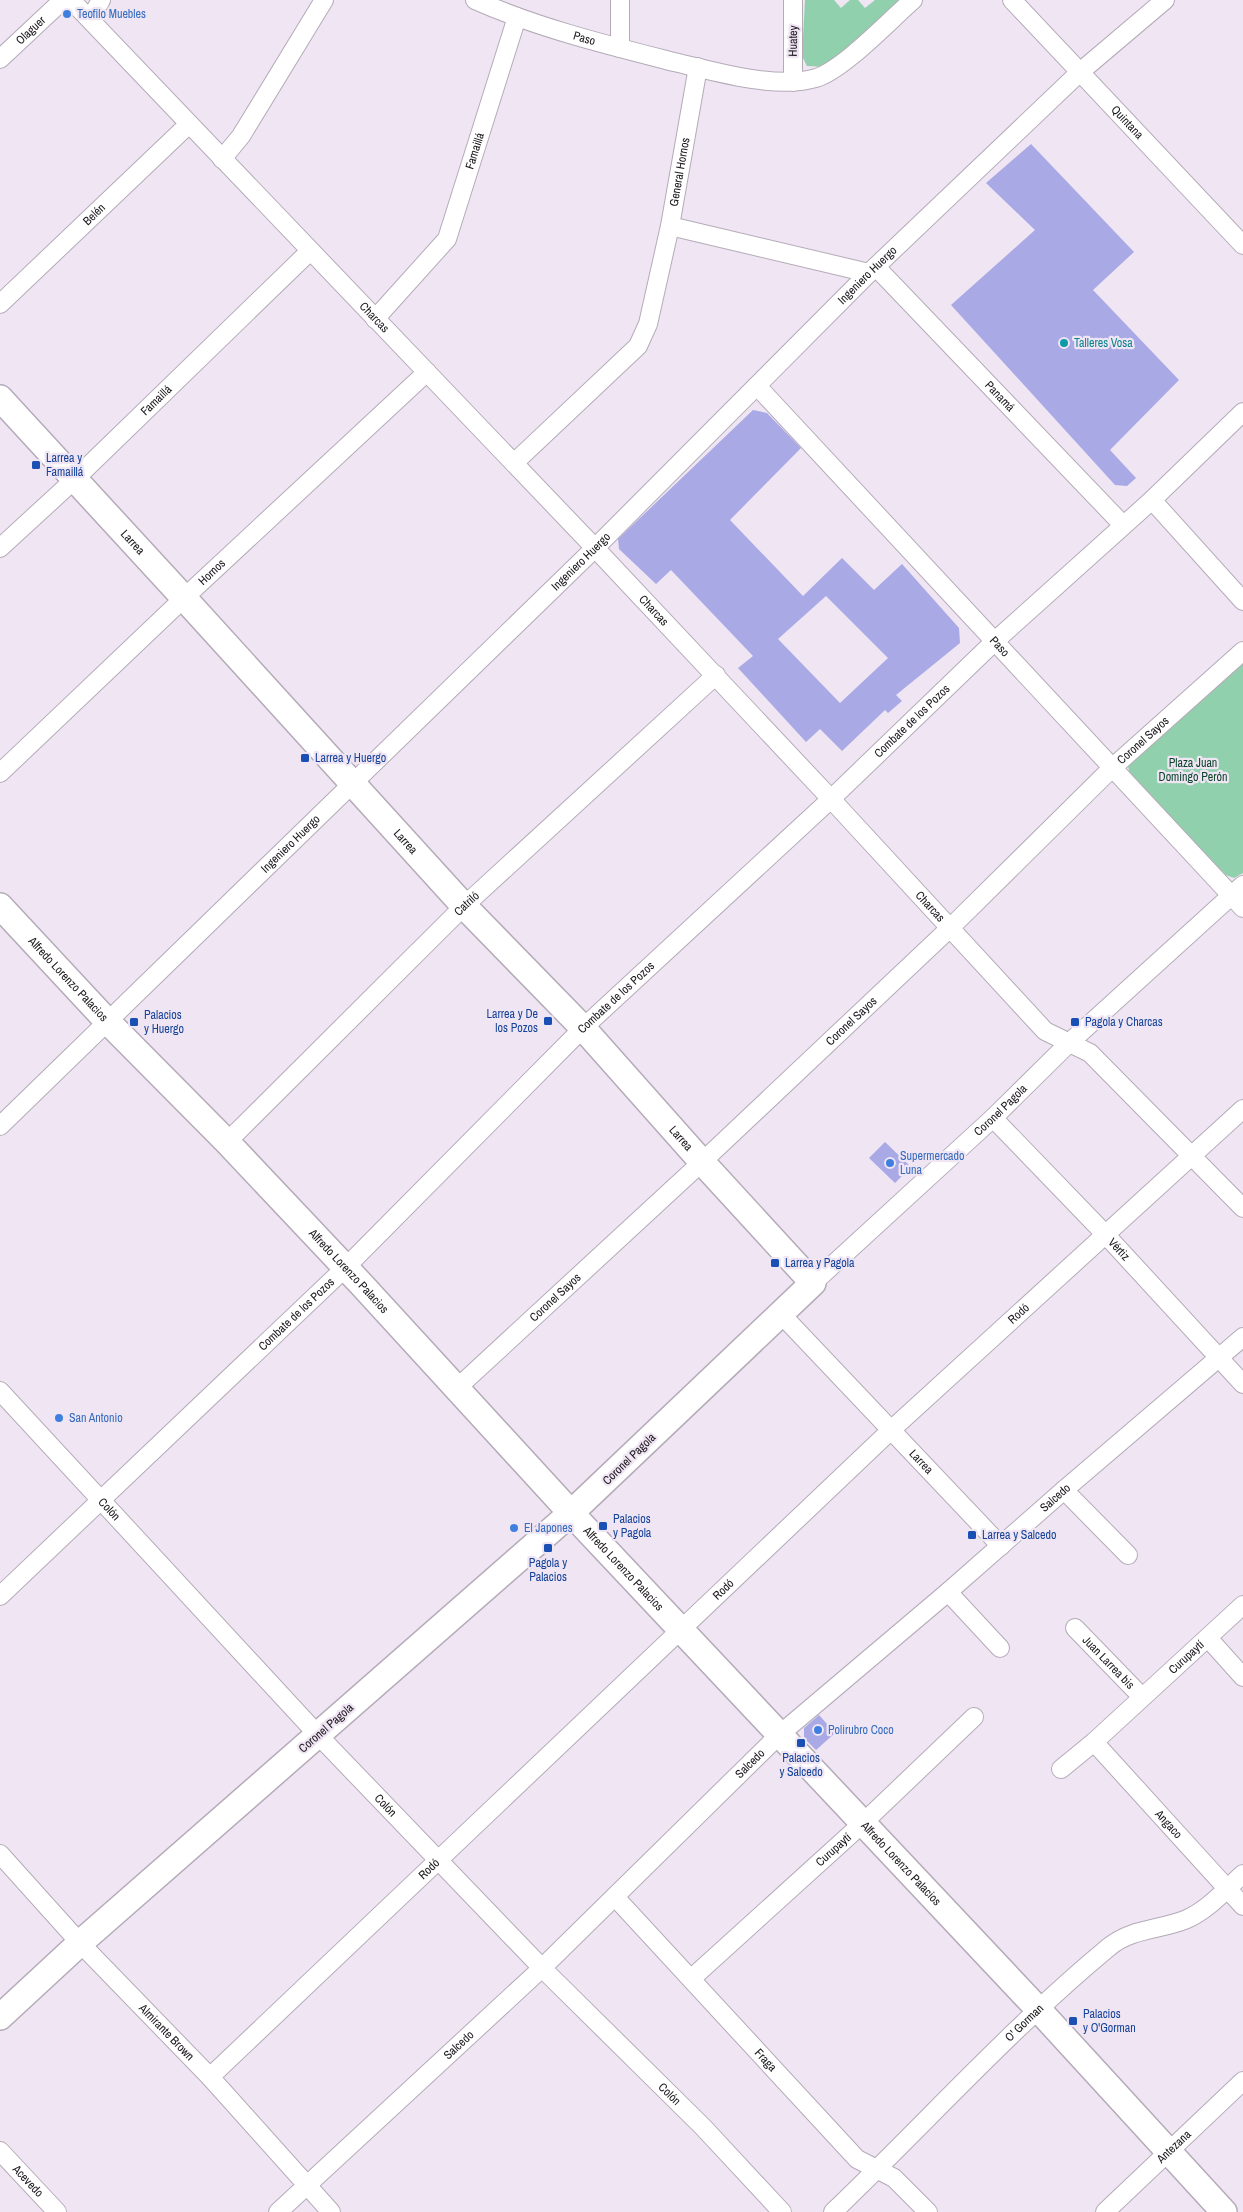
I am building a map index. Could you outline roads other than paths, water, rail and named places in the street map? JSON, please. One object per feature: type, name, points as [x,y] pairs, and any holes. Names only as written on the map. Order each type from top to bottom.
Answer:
[{"type":"street","name":"Olaguer","points":[[0,60],[63,0]]},
{"type":"street","name":"Charcas","points":[[71,0],[716,676],[1044,1031],[1090,1053],[1243,1208]]},
{"type":"street","points":[[90,19],[101,0]]},
{"type":"street","points":[[222,159],[241,136],[324,0]]},
{"type":"street","name":"Paso","points":[[475,0],[516,17],[620,48],[698,68]]},
{"type":"street","points":[[620,0],[620,48]]},
{"type":"street","name":"Huatey","points":[[792,82],[794,0]]},
{"type":"street","points":[[698,68],[768,82],[792,82],[817,78],[840,65],[913,0]]},
{"type":"street","name":"Quintana","points":[[1012,0],[1243,245]]},
{"type":"street","name":"Ingeniero Huergo","points":[[0,1126],[595,548],[873,270],[1080,72],[1165,0]]},
{"type":"street","name":"Famaillá","points":[[375,319],[447,239],[516,17]]},
{"type":"street","name":"General Hornos","points":[[514,463],[638,346],[648,324],[670,226],[698,68]]},
{"type":"street","name":"Belén","points":[[0,304],[189,124]]},
{"type":"street","points":[[670,226],[873,270]]},
{"type":"street","name":"Famaillá","points":[[0,548],[75,479],[310,251]]},
{"type":"street","name":"Panamá","points":[[873,270],[1123,525]]},
{"type":"street","name":"Hornos","points":[[0,773],[426,372]]},
{"type":"street","name":"Paso","points":[[757,386],[1112,768],[1239,896]]},
{"type":"street","name":"Larrea","points":[[0,398],[464,906],[583,1028],[813,1283]]},
{"type":"street","name":"Combate de los Pozos","points":[[0,1596],[345,1268],[583,1028],[995,641],[1152,500],[1243,412]]},
{"type":"street","points":[[1152,500],[1243,601]]},
{"type":"street","name":"Coronel Sayos","points":[[456,1389],[702,1162],[950,928],[1112,768],[1243,651]]},
{"type":"street","name":"Catriló","points":[[226,1142],[464,906],[716,676]]},
{"type":"street","name":"Coronel Pagola","points":[[0,2017],[80,1943],[570,1513],[780,1313],[993,1118],[1069,1043],[1239,896]]},
{"type":"street","name":"Alfredo Lorenzo Palacios","points":[[0,906],[108,1022],[226,1142],[345,1268],[570,1513],[1038,2009],[1224,2212]]},
{"type":"street","name":"Rodó","points":[[210,2077],[682,1631],[890,1431],[1243,1109]]},
{"type":"street","name":"Vértiz","points":[[993,1118],[1105,1234],[1243,1384]]},
{"type":"street","name":"Larrea","points":[[780,1313],[1001,1546]]},
{"type":"street","name":"Salcedo","points":[[278,2212],[542,1968],[779,1735],[1243,1337]]},
{"type":"street","name":"Colón","points":[[0,1391],[318,1735],[542,1968],[703,2127],[782,2212]]},
{"type":"street","points":[[1064,1490],[1128,1555]]},
{"type":"street","points":[[948,1592],[1000,1648]]},
{"type":"street","name":"Curupaytí","points":[[1061,1769],[1094,1742],[1243,1605]]},
{"type":"street","name":"Juan Larrea bis","points":[[1075,1628],[1142,1696]]},
{"type":"street","points":[[1208,1638],[1243,1677]]},
{"type":"street","name":"Curupaytí","points":[[692,1978],[863,1823],[974,1717]]},
{"type":"street","name":"Angaco","points":[[1094,1742],[1243,1906]]},
{"type":"street","name":"Almirante Brown","points":[[0,1854],[80,1943],[210,2077],[309,2185],[331,2212]]},
{"type":"street","name":"O' Gorman","points":[[833,2212],[878,2170],[1038,2009],[1111,1945],[1141,1931],[1187,1919],[1199,1913],[1243,1874]]},
{"type":"street","name":"Fraga","points":[[615,1897],[692,1978],[857,2159],[894,2178],[928,2212]]},
{"type":"street","name":"Antezana","points":[[1105,2212],[1243,2081]]},
{"type":"street","name":"Acevedo","points":[[0,2151],[57,2212]]},
{"type":"place","name":"Teofilo Muebles","points":[[67,14]]},
{"type":"place","name":"Talleres Vosa","points":[[1064,343]]},
{"type":"place","name":"Larrea y Famaillá","points":[[36,465]]},
{"type":"place","name":"Larrea y Huergo","points":[[305,758]]},
{"type":"place","name":"Larrea y De los Pozos","points":[[548,1021]]},
{"type":"place","name":"Palacios y Huergo","points":[[134,1022]]},
{"type":"place","name":"Pagola y Charcas","points":[[1075,1022]]},
{"type":"place","name":"Supermercado Luna","points":[[890,1163]]},
{"type":"place","name":"Larrea y Pagola","points":[[775,1263]]},
{"type":"place","name":"San Antonio","points":[[59,1418]]},
{"type":"place","name":"Palacios y Pagola","points":[[603,1526]]},
{"type":"place","name":"El Japones","points":[[514,1528]]},
{"type":"place","name":"Larrea y Salcedo","points":[[972,1535]]},
{"type":"place","name":"Pagola y Palacios","points":[[548,1548]]},
{"type":"place","name":"Polirubro Coco","points":[[818,1730]]},
{"type":"place","name":"Palacios y Salcedo","points":[[801,1743]]},
{"type":"place","name":"Palacios y O'Gorman","points":[[1073,2021]]},
{"type":"park label","name":"Plaza Juan Domingo Perón","points":[[1193,770]]}]
